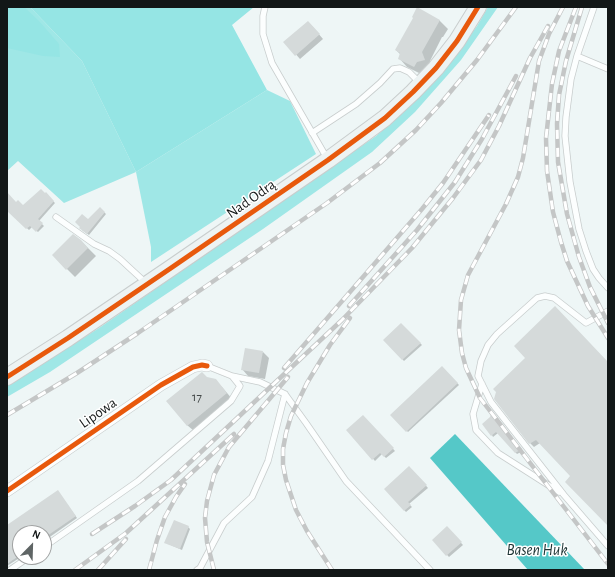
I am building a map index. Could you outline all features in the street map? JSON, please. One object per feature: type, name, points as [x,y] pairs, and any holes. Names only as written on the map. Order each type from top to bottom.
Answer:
[{"type":"street","name":"Nad Odrą","points":[[7,377],[63,342],[328,160],[385,118],[421,84],[451,49],[478,7]]},
{"type":"street","name":"Lipowa","points":[[7,492],[161,385],[193,367],[202,365],[208,366]]},
{"type":"lane","points":[[265,7],[263,34],[272,63],[328,160]]},
{"type":"lane","points":[[594,7],[577,56],[571,79],[565,136],[574,206],[586,251],[593,269],[608,288]]},
{"type":"lane","points":[[577,56],[608,69]]},
{"type":"lane","points":[[312,133],[356,104],[380,83],[392,69],[400,68],[409,72],[421,84]]},
{"type":"lane","points":[[56,217],[94,244],[109,251],[120,259],[147,284]]},
{"type":"lane","points":[[608,311],[586,323],[554,298],[545,296],[537,298],[497,334],[488,346],[481,361],[478,376],[491,402],[564,495],[608,546]]},
{"type":"lane","points":[[208,366],[232,376],[260,382],[285,394],[346,481],[430,570]]},
{"type":"lane","points":[[52,540],[138,481],[231,401],[240,386],[232,376]]},
{"type":"lane","points":[[482,384],[473,414],[476,430],[498,453],[564,495]]},
{"type":"lane","points":[[197,570],[200,568],[224,523],[252,497],[268,461],[285,394]]},
{"type":"shaded area","points":[[7,7],[30,7],[82,61],[136,172],[64,203],[18,161],[7,171]]},
{"type":"shaded area","points":[[7,7],[24,7],[39,21],[59,44],[60,57],[43,56],[7,48]]},
{"type":"shaded area","points":[[30,7],[254,7],[232,25],[267,90],[136,172],[82,61]]},
{"type":"shaded area","points":[[488,7],[498,7],[461,60],[415,112],[372,152],[263,229],[50,372],[7,397],[7,386],[99,328],[376,136],[406,110],[443,71],[477,26]]},
{"type":"shaded area","points":[[267,90],[290,101],[316,154],[151,262],[151,247],[136,172]]},
{"type":"water","name":"Basen Huk","points":[[455,434],[585,570],[528,570],[430,458]]},
{"type":"building","points":[[417,7],[440,20],[422,52],[425,60],[417,62],[414,67],[398,59],[400,53],[395,50],[413,18],[412,17]]},
{"type":"building","points":[[308,21],[320,34],[295,56],[283,42]]},
{"type":"building","points":[[41,189],[54,201],[38,219],[43,223],[36,232],[30,226],[26,229],[7,211],[7,192],[16,202],[18,200],[23,205]]},
{"type":"building","points":[[100,207],[105,212],[87,234],[79,228],[80,227],[75,222],[82,214],[88,219]]},
{"type":"building","points":[[73,234],[88,248],[66,270],[52,255]]},
{"type":"building","points":[[555,306],[608,362],[608,526],[565,482],[570,476],[536,440],[529,444],[494,399],[496,392],[493,389],[525,358],[514,346]]},
{"type":"building","points":[[401,323],[421,343],[402,360],[383,340]]},
{"type":"building","points":[[245,348],[263,351],[259,373],[241,370]]},
{"type":"building","points":[[442,366],[458,383],[406,432],[390,415]]},
{"type":"building","points":[[202,372],[207,377],[216,379],[227,393],[187,426],[166,401]]},
{"type":"building","points":[[492,410],[522,449],[515,453],[496,432],[491,436],[482,424],[490,417]]},
{"type":"building","points":[[363,415],[394,448],[384,457],[380,453],[372,460],[346,430]]},
{"type":"building","points":[[409,466],[427,485],[408,502],[411,505],[404,511],[384,489]]},
{"type":"building","points":[[58,490],[76,516],[52,532],[52,525],[12,525],[12,561],[7,564],[7,525]]},
{"type":"building","points":[[174,520],[189,526],[180,549],[164,543]]},
{"type":"building","points":[[447,526],[462,542],[446,556],[432,540]]},
{"type":"railway","points":[[7,415],[77,373],[138,333],[327,203],[380,163],[416,130],[441,103],[477,60],[516,7]]},
{"type":"railway","points":[[563,7],[549,34],[539,61],[523,158],[518,177],[506,204],[468,275],[461,300],[459,330],[462,353],[466,368],[480,398],[608,564]]},
{"type":"railway","points":[[576,7],[559,51],[552,84],[546,138],[547,171],[553,212],[567,261],[588,306],[608,338]]},
{"type":"railway","points":[[582,7],[566,61],[559,95],[557,124],[558,162],[567,214],[579,257],[590,287],[608,323]]},
{"type":"railway","points":[[92,534],[171,480],[342,320],[412,248],[453,198],[481,160],[499,126],[530,58],[548,26]]},
{"type":"railway","points":[[349,306],[417,230],[455,182],[482,139],[516,76]]},
{"type":"railway","points":[[284,368],[422,209],[443,183],[489,115]]},
{"type":"railway","points":[[332,570],[307,531],[296,510],[286,480],[283,465],[283,449],[291,416],[307,383],[330,345],[350,318]]},
{"type":"railway","points":[[214,570],[207,542],[205,518],[207,501],[214,475],[229,447],[288,377]]},
{"type":"railway","points":[[75,570],[126,533],[234,434]]},
{"type":"railway","points":[[149,570],[165,517],[185,484]]},
{"type":"railway","points":[[98,570],[126,539]]},
{"type":"cycle path","points":[[7,377],[68,338],[171,268],[328,160],[385,118],[436,68],[457,41],[478,7]]},
{"type":"cycle path","points":[[7,491],[161,385],[193,367],[202,365],[207,366]]}]
